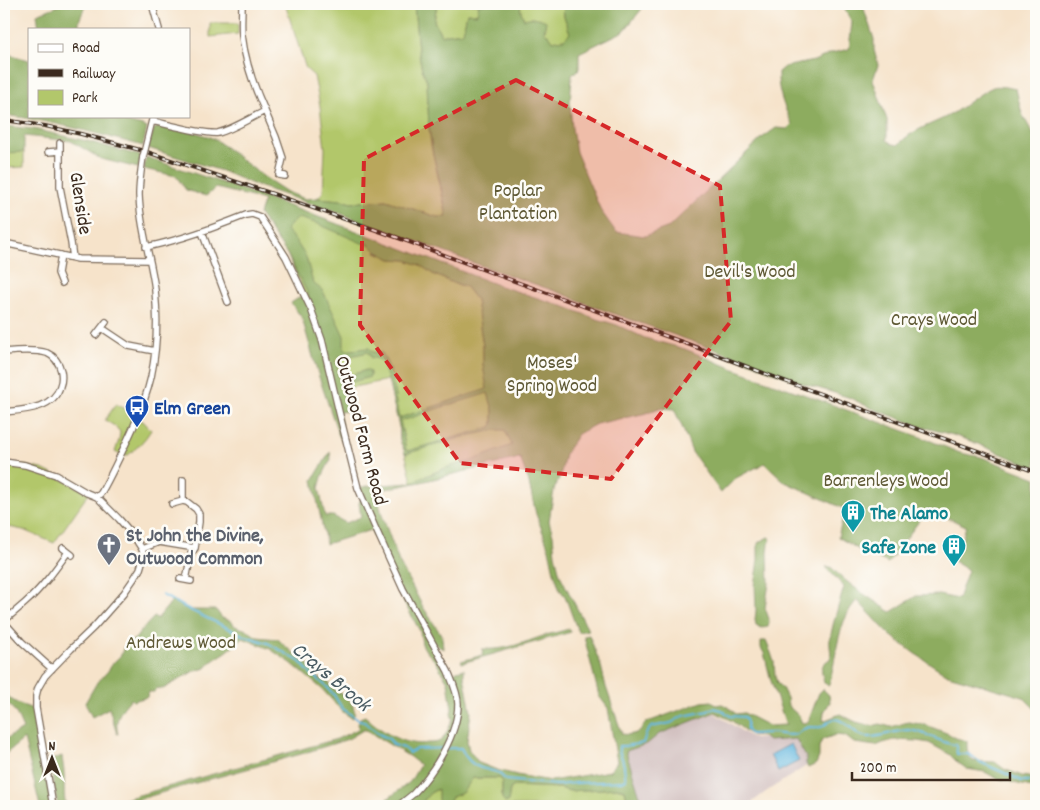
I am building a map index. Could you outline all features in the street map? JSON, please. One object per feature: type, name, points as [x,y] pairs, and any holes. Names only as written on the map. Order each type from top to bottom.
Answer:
[{"type":"street","points":[[152,4],[159,28]]},
{"type":"street","points":[[242,4],[242,35],[253,84],[283,158],[282,176],[272,176]]},
{"type":"street","points":[[97,497],[118,463],[138,416],[151,378],[155,352],[157,329],[156,303],[139,196],[143,158],[153,119],[204,132],[216,133],[265,111]]},
{"type":"street","name":"Glenside","points":[[60,143],[60,188],[73,258]]},
{"type":"street","name":"Glenside","points":[[48,152],[60,151]]},
{"type":"street","name":"Outwood Farm Road","points":[[146,247],[202,232],[252,214],[260,217],[286,257],[305,296],[322,340],[358,488],[403,589],[448,671],[454,685],[458,703],[455,727],[432,771],[412,794],[398,806]]},
{"type":"street","points":[[202,232],[228,302]]},
{"type":"street","points":[[4,243],[73,258],[150,263]]},
{"type":"street","points":[[61,255],[58,273],[62,283]]},
{"type":"street","points":[[96,335],[106,322]]},
{"type":"street","points":[[102,328],[129,346],[155,352]]},
{"type":"street","points":[[4,352],[39,352],[49,354],[56,360],[62,375],[59,390],[50,401],[35,407],[4,412]]},
{"type":"street","points":[[4,462],[25,465],[56,474],[97,497],[128,528],[142,549],[142,564],[129,586],[94,627],[45,676],[38,688],[36,708],[53,806]]},
{"type":"street","points":[[183,480],[183,501]]},
{"type":"street","points":[[172,504],[183,501],[191,504],[199,514],[195,548],[191,554],[186,580]]},
{"type":"street","points":[[142,549],[159,542],[195,548]]},
{"type":"street","points":[[52,669],[22,642],[4,621],[25,604],[44,583],[68,551]]},
{"type":"highlighted area","points":[[516,80],[720,186],[731,321],[611,479],[460,463],[360,325],[364,159]]},
{"type":"shaded area","points":[[714,713],[754,739],[798,736],[811,763],[747,806],[643,806],[626,753],[630,745]]},
{"type":"green space","points":[[59,4],[86,4],[79,21],[79,28],[39,28],[37,14]]},
{"type":"green space","points":[[285,4],[414,4],[418,50],[427,81],[431,145],[447,217],[437,217],[386,200],[351,203],[341,200],[317,198],[323,192],[325,149],[320,106],[314,76],[306,69]]},
{"type":"green space","points":[[414,4],[437,4],[434,21],[441,35],[463,32],[467,13],[477,14],[479,4],[520,4],[524,19],[535,18],[546,21],[544,32],[553,41],[564,39],[570,33],[564,16],[563,4],[644,4],[624,31],[579,53],[579,69],[572,75],[570,103],[576,152],[601,211],[616,232],[645,236],[669,227],[762,138],[776,128],[787,129],[792,124],[782,98],[778,72],[784,67],[814,61],[832,53],[849,49],[852,22],[843,4],[864,4],[874,39],[874,50],[878,65],[873,80],[887,120],[887,140],[892,144],[898,145],[915,132],[948,116],[981,93],[995,86],[1016,89],[1022,114],[1036,139],[1036,468],[973,442],[922,427],[871,408],[848,397],[801,383],[756,364],[326,208],[255,185],[222,171],[148,148],[154,129],[166,127],[185,130],[216,140],[264,177],[287,192],[305,199],[341,200],[351,203],[386,200],[437,217],[447,217],[433,154],[429,128],[427,81],[418,50]]},
{"type":"green space","points":[[437,4],[479,4],[477,14],[467,13],[463,32],[441,35],[434,21]]},
{"type":"green space","points":[[520,4],[563,4],[564,16],[570,33],[564,39],[553,41],[544,32],[546,27],[524,19]]},
{"type":"green space","points":[[210,23],[238,23],[238,34],[210,37]]},
{"type":"green space","points":[[4,53],[28,60],[28,118],[109,118],[147,128],[143,146],[56,124],[4,115]]},
{"type":"green space","points":[[4,126],[33,129],[141,156],[138,168],[101,159],[71,141],[24,136],[24,152],[4,153]]},
{"type":"green space","points":[[24,152],[24,167],[4,168],[4,153]]},
{"type":"green space","points":[[146,157],[264,197],[500,286],[617,325],[645,338],[685,349],[960,453],[981,457],[1036,478],[1036,710],[1023,697],[948,675],[889,634],[857,600],[849,611],[841,630],[829,685],[824,683],[822,667],[830,659],[830,639],[844,587],[826,567],[831,567],[852,585],[891,612],[916,596],[939,595],[958,599],[968,570],[950,559],[949,553],[959,550],[966,526],[928,509],[888,563],[838,537],[845,509],[785,482],[765,463],[736,478],[721,493],[692,452],[674,409],[659,408],[647,413],[596,424],[578,434],[565,454],[561,473],[554,490],[549,521],[560,575],[588,630],[578,632],[565,596],[560,590],[549,549],[536,514],[528,479],[520,458],[376,491],[382,515],[399,562],[423,607],[442,636],[443,649],[432,642],[454,684],[454,673],[464,669],[471,712],[467,741],[469,750],[479,763],[517,775],[551,781],[610,771],[617,762],[608,708],[599,696],[584,636],[589,635],[601,666],[622,734],[630,735],[636,733],[645,723],[702,702],[712,701],[716,705],[722,704],[728,707],[736,714],[744,713],[769,726],[786,725],[761,648],[761,641],[766,641],[774,662],[777,683],[787,698],[788,706],[799,716],[802,723],[808,722],[819,693],[823,689],[829,695],[830,702],[824,712],[823,721],[840,714],[856,722],[872,726],[880,724],[891,727],[908,722],[926,725],[967,741],[968,752],[973,761],[995,762],[1004,769],[1022,776],[1036,778],[1036,788],[994,777],[985,772],[967,769],[949,754],[929,743],[917,741],[894,740],[876,746],[854,743],[845,736],[835,735],[822,740],[816,764],[808,768],[806,757],[796,739],[768,741],[762,736],[751,735],[732,721],[715,712],[659,734],[647,744],[626,752],[643,806],[627,806],[625,790],[617,788],[570,791],[559,788],[514,786],[510,789],[508,802],[505,803],[502,798],[502,780],[499,778],[473,778],[462,793],[452,797],[448,805],[442,805],[438,800],[438,789],[428,796],[421,806],[413,804],[409,796],[396,806],[378,806],[410,782],[420,765],[410,757],[363,730],[348,739],[301,754],[116,806],[100,806],[337,739],[358,729],[360,718],[365,716],[386,733],[402,740],[420,744],[439,742],[446,734],[453,720],[448,682],[422,644],[420,631],[406,606],[371,530],[326,544],[313,480],[330,452],[331,459],[319,488],[325,516],[333,516],[346,523],[361,517],[359,503],[362,496],[358,488],[409,483],[448,467],[471,461],[512,445],[505,430],[495,430],[405,454],[400,441],[400,430],[382,361],[371,358],[368,352],[342,358],[340,356],[335,360],[341,380],[346,379],[349,375],[366,370],[370,372],[370,377],[352,382],[346,387],[347,411],[339,412],[344,440],[342,441],[317,371],[302,318],[291,303],[303,295],[311,309],[308,294],[287,254],[259,214],[264,200],[216,188],[206,196],[186,190],[176,176],[144,169]],"holes":[[[299,218],[369,244],[376,251],[391,259],[406,260],[420,265],[433,274],[455,284],[465,286],[476,300],[487,389],[399,418],[391,377],[382,353],[372,352],[369,348],[344,350],[344,336],[323,291],[313,283],[306,257],[286,230]],[[488,393],[493,410],[493,424],[491,427],[407,451],[400,420]]]},
{"type":"green space","points":[[264,200],[376,242],[376,252],[391,259],[406,260],[420,265],[433,274],[455,284],[465,286],[476,299],[483,346],[483,365],[493,410],[493,424],[505,430],[515,449],[443,469],[412,482],[388,380],[334,391],[311,309],[287,254],[259,214]]},
{"type":"green space","points":[[116,404],[138,416],[137,418],[144,422],[151,430],[141,444],[128,455],[121,455],[115,452],[120,432],[105,420]]},
{"type":"green space","points":[[4,462],[42,469],[89,493],[54,543],[23,530],[4,526]]},
{"type":"green space","points":[[768,537],[771,539],[768,553],[769,583],[765,608],[769,619],[768,627],[762,628],[756,625],[755,620],[755,585],[758,567],[758,543]]},
{"type":"green space","name":"Andrews Wood","points":[[172,601],[187,609],[216,610],[222,618],[231,621],[235,626],[247,630],[257,637],[278,639],[312,668],[317,677],[328,682],[335,690],[346,696],[353,706],[355,713],[352,718],[343,712],[322,689],[291,663],[270,649],[243,638],[211,662],[206,668],[194,671],[163,689],[157,688],[154,692],[149,692],[147,697],[133,701],[131,699],[119,715],[117,734],[109,708],[92,717],[85,703],[96,684],[121,655],[124,646],[136,638],[154,617],[157,619]]},
{"type":"green space","points":[[569,629],[571,632],[462,663],[461,661],[483,655],[482,649],[499,649]]},
{"type":"green space","points":[[4,690],[13,700],[33,709],[52,806],[40,806],[24,739],[4,755],[4,740],[23,729],[16,713],[4,698]]},
{"type":"green space","points":[[62,756],[66,806],[58,806],[49,761]]},
{"type":"green space","points":[[473,778],[499,778],[502,780],[502,798],[508,802],[510,789],[514,786],[559,788],[570,791],[617,788],[625,790],[628,803],[627,806],[421,806],[428,795],[439,789],[452,798]]},
{"type":"water","points":[[791,744],[799,761],[778,772],[770,755]]},
{"type":"waterway","name":"Crays Brook","points":[[162,595],[245,636],[268,643],[300,662],[327,687],[342,708],[389,739],[394,745],[404,748],[409,753],[416,749],[461,748],[471,763],[497,772],[506,780],[557,785],[623,781],[626,779],[619,746],[643,743],[651,727],[671,723],[683,716],[708,711],[713,708],[722,710],[730,716],[745,717],[747,730],[750,734],[772,733],[793,735],[808,727],[821,727],[834,719],[843,722],[858,734],[867,737],[904,730],[915,731],[956,745],[957,754],[969,754],[980,762],[1022,781],[1036,781]]},
{"type":"railway","points":[[4,120],[45,126],[144,151],[276,195],[396,237],[1036,472]]},
{"type":"place","name":"Elm Green","points":[[137,428]]},
{"type":"place","name":"The Alamo","points":[[853,533]]},
{"type":"place","name":"St John the Divine, Outwood Common","points":[[109,566]]},
{"type":"place","name":"Safe Zone","points":[[954,567]]},
{"type":"park label","name":"Poplar Plantation","points":[[518,200]]},
{"type":"park label","name":"Devil's Wood","points":[[750,270]]},
{"type":"park label","name":"Crays Wood","points":[[934,318]]},
{"type":"park label","name":"Moses' Spring Wood","points":[[552,372]]},
{"type":"park label","name":"Barrenleys Wood","points":[[886,479]]}]
